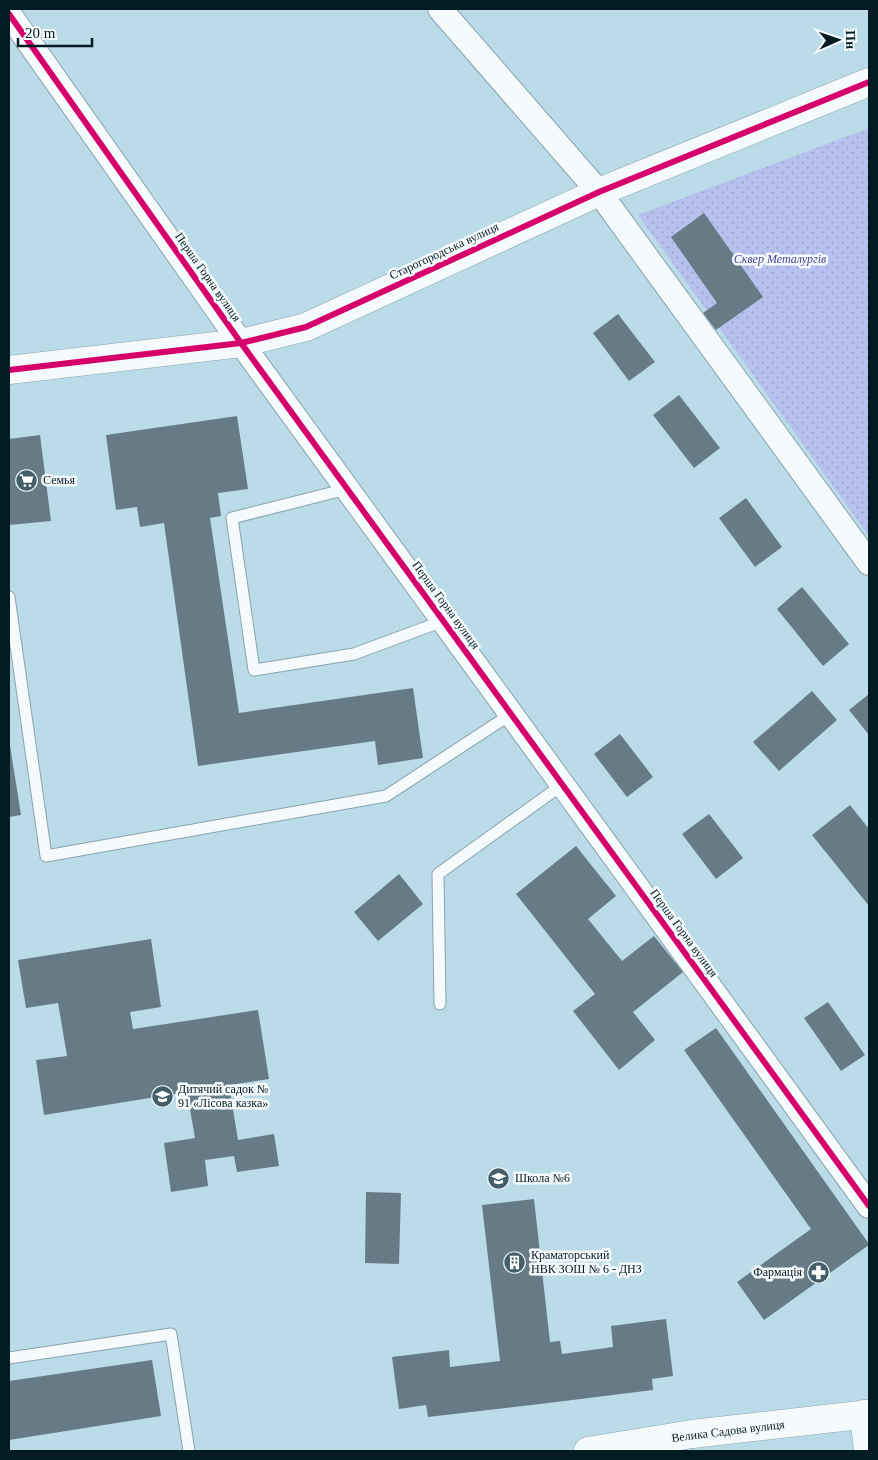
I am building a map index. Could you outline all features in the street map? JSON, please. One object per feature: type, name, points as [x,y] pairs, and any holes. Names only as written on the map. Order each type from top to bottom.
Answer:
[{"type":"street","points":[[440,9],[599,192],[869,563]]},
{"type":"street","name":"Перша Горна вулиця","points":[[9,14],[241,343],[869,1206]]},
{"type":"street","name":"Старогородська вулиця","points":[[9,370],[241,343],[306,327],[599,192],[869,82]]},
{"type":"street","points":[[867,1408],[868,1451]]},
{"type":"street","name":"Велика Садова вулиця","points":[[588,1451],[867,1408]]},
{"type":"lane","points":[[347,489],[232,518],[254,670],[354,654],[443,621]]},
{"type":"lane","points":[[9,598],[46,856],[386,796],[511,714]]},
{"type":"lane","points":[[440,1004],[438,874],[562,785]]},
{"type":"lane","points":[[9,1358],[171,1334],[189,1451]]},
{"type":"green space","name":"Сквер Металургів","points":[[869,128],[869,536],[638,215]]},
{"type":"building","points":[[704,213],[763,297],[716,330],[703,313],[717,303],[671,237]]},
{"type":"building","points":[[618,314],[655,362],[629,381],[593,333]]},
{"type":"building","points":[[679,395],[720,448],[694,468],[653,415]]},
{"type":"building","points":[[237,416],[248,489],[218,493],[221,516],[210,518],[239,713],[413,688],[423,758],[378,765],[375,741],[198,766],[164,523],[140,527],[137,507],[116,510],[106,435]]},
{"type":"building","name":"Семья","points":[[40,435],[51,521],[9,525],[9,439]]},
{"type":"building","points":[[746,498],[782,547],[755,567],[719,518]]},
{"type":"building","points":[[802,587],[849,644],[823,666],[777,609]]},
{"type":"building","points":[[812,691],[837,720],[779,771],[753,742]]},
{"type":"building","points":[[869,694],[869,735],[849,710]]},
{"type":"building","points":[[620,734],[653,777],[627,797],[594,754]]},
{"type":"building","points":[[9,739],[21,815],[9,817]]},
{"type":"building","points":[[850,805],[869,829],[869,906],[812,835]]},
{"type":"building","points":[[709,814],[743,858],[716,879],[682,834]]},
{"type":"building","points":[[576,846],[616,896],[588,919],[622,961],[654,936],[683,972],[633,1012],[655,1040],[619,1070],[573,1011],[595,994],[516,894]]},
{"type":"building","points":[[399,874],[423,904],[378,941],[354,912]]},
{"type":"building","name":"Дитячий садок № 91 «Лісова казка»","points":[[151,939],[161,1007],[130,1012],[133,1029],[258,1010],[269,1079],[229,1085],[238,1140],[274,1134],[279,1166],[237,1172],[234,1156],[205,1160],[208,1186],[171,1192],[164,1143],[195,1138],[187,1092],[44,1115],[36,1060],[67,1056],[58,1003],[26,1008],[18,960]]},
{"type":"building","points":[[828,1002],[865,1055],[841,1071],[804,1018]]},
{"type":"building","points":[[716,1028],[869,1244],[764,1320],[737,1282],[811,1229],[684,1050]]},
{"type":"building","points":[[366,1192],[401,1193],[399,1264],[365,1263]]},
{"type":"building","name":"Краматорський НВК ЗОШ № 6 - ДНЗ","points":[[534,1199],[550,1342],[560,1341],[562,1354],[613,1347],[611,1326],[666,1319],[673,1376],[652,1379],[653,1390],[540,1404],[428,1417],[426,1405],[399,1409],[392,1357],[449,1350],[450,1367],[500,1361],[482,1205]]},
{"type":"building","points":[[152,1360],[161,1416],[9,1440],[9,1381]]},
{"type":"cycle path","points":[[9,14],[241,343],[869,1206]]},
{"type":"cycle path","points":[[9,370],[241,343],[306,327],[599,192],[869,82]]},
{"type":"place","name":"Семья","points":[[27,480]]},
{"type":"place","name":"Дитячий садок № 91 «Лісова казка»","points":[[162,1096]]},
{"type":"place","name":"Школа №6","points":[[499,1178]]},
{"type":"place","name":"Краматорський НВК ЗОШ № 6 - ДНЗ","points":[[515,1262]]},
{"type":"place","name":"Фармація","points":[[818,1272]]}]
